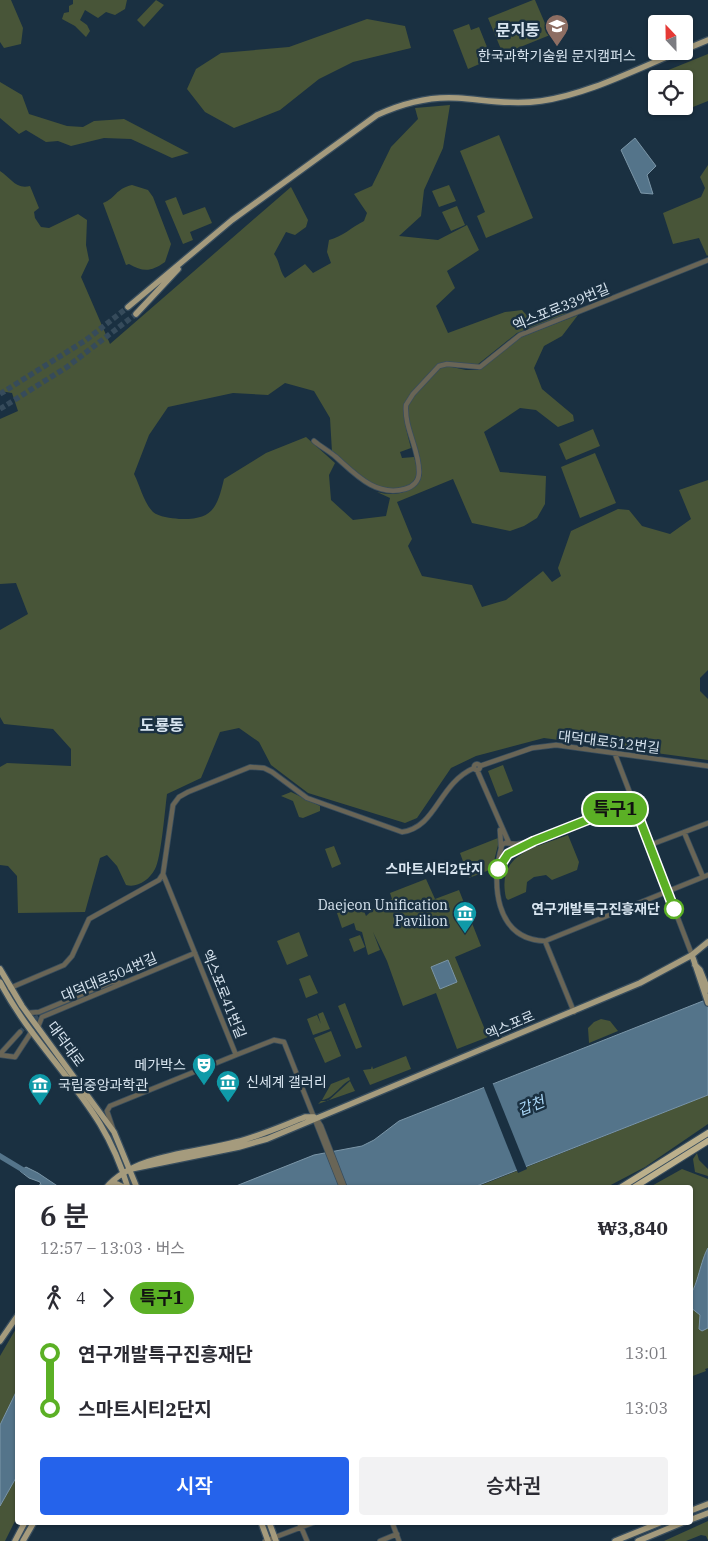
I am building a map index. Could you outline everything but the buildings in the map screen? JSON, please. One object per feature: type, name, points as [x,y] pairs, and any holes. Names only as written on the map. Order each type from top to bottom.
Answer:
[{"type":"highway","points":[[684,1153],[708,1129]]},
{"type":"highway","points":[[637,1185],[684,1153],[708,1133]]},
{"type":"highway","points":[[625,1185],[708,1142]]},
{"type":"main road","points":[[693,46],[708,40]]},
{"type":"main road","points":[[128,307],[232,220],[377,115],[395,107],[438,98],[490,102],[540,102],[569,95],[659,60]]},
{"type":"main road","points":[[136,314],[194,251]]},
{"type":"main road","name":"엑스포로","points":[[123,1172],[138,1164],[237,1142],[305,1118],[315,1117],[574,1012],[657,975],[692,956],[708,942]]},
{"type":"main road","points":[[692,956],[708,1003]]},
{"type":"main road","points":[[695,965],[700,970],[708,990]]},
{"type":"main road","name":"대덕대로","points":[[0,969],[27,1013],[114,1132],[136,1185]]},
{"type":"main road","name":"대덕대로","points":[[0,982],[10,1002],[100,1124],[123,1172],[126,1185]]},
{"type":"main road","points":[[110,1185],[123,1172]]},
{"type":"main road","points":[[0,1341],[15,1319]]},
{"type":"main road","points":[[693,1511],[708,1504]]},
{"type":"main road","points":[[693,1519],[708,1513]]},
{"type":"main road","points":[[15,1541],[23,1525]]},
{"type":"main road","points":[[23,1541],[32,1525]]},
{"type":"main road","points":[[262,1525],[267,1541]]},
{"type":"main road","points":[[270,1525],[276,1539]]},
{"type":"main road","points":[[616,1541],[655,1525]]},
{"type":"main road","points":[[638,1541],[677,1525]]},
{"type":"street","name":"엑스포로339번길","points":[[314,441],[351,472],[375,488],[391,491],[413,486],[420,470],[407,423],[406,405],[436,369],[447,364],[480,367],[520,334],[708,260]]},
{"type":"street","name":"대덕대로512번길","points":[[163,874],[170,814],[179,797],[250,767],[264,768],[272,772],[307,798],[402,832],[421,826],[452,783],[461,774],[532,748],[556,746],[588,748],[615,754],[708,766]]},
{"type":"street","points":[[615,754],[692,956]]},
{"type":"street","points":[[477,768],[499,824],[513,848],[498,869]]},
{"type":"street","points":[[501,848],[502,852],[509,854],[534,841],[633,802]]},
{"type":"street","points":[[650,846],[708,823]]},
{"type":"street","points":[[499,824],[502,837],[496,897],[506,918],[521,934],[545,942],[705,876],[684,832]]},
{"type":"street","points":[[501,848],[503,844],[534,841]]},
{"type":"street","points":[[10,988],[64,964],[72,956],[89,919],[159,880],[163,874]]},
{"type":"street","name":"엑스포로41번길","points":[[163,874],[236,1055],[274,1040],[282,1041],[315,1117]]},
{"type":"street","points":[[545,942],[574,1012]]},
{"type":"street","name":"대덕대로504번길","points":[[38,1027],[42,1017],[65,1005],[195,953]]},
{"type":"street","points":[[27,1013],[40,1012],[65,1005]]},
{"type":"street","points":[[20,1032],[5,1046],[0,1055],[8,1057],[17,1055],[28,1033],[32,1031]]},
{"type":"street","points":[[5,1046],[8,1057]]},
{"type":"street","points":[[114,1132],[107,1111],[110,1106],[236,1055]]},
{"type":"street","points":[[315,1117],[342,1185]]},
{"type":"street","points":[[267,1541],[276,1539],[300,1525],[307,1541]]},
{"type":"street","points":[[393,1525],[399,1541]]},
{"type":"street","points":[[380,1541],[397,1534]]},
{"type":"green space","points":[[0,0],[11,0],[23,28],[21,44],[4,48],[0,42]]},
{"type":"green space","points":[[73,0],[127,0],[125,9],[115,15],[106,12],[98,18],[85,10],[80,20],[87,25],[90,31],[86,37],[75,26],[62,19],[64,13],[69,12],[69,6],[73,4]]},
{"type":"green space","points":[[156,0],[164,5],[144,27],[137,20]]},
{"type":"green space","points":[[535,0],[550,35],[503,54],[488,18]]},
{"type":"green space","points":[[367,19],[405,26],[411,48],[353,62],[319,79],[280,110],[234,128],[205,112],[187,89],[196,69],[221,53],[289,47]]},
{"type":"green space","points":[[469,24],[471,30],[479,27],[491,57],[468,69],[453,30]]},
{"type":"green space","points":[[708,54],[708,101],[693,107],[693,70],[668,70]]},
{"type":"green space","points":[[0,82],[22,95],[29,114],[67,126],[83,127],[94,121],[124,119],[189,153],[172,158],[131,139],[104,138],[71,146],[58,141],[46,142],[26,130],[19,134],[0,118]]},
{"type":"green space","points":[[450,105],[443,148],[424,190],[421,216],[399,236],[438,240],[467,225],[479,250],[447,271],[455,288],[436,306],[448,333],[505,312],[522,310],[529,318],[568,313],[517,333],[477,365],[447,362],[438,365],[431,371],[411,396],[405,410],[406,426],[411,448],[400,452],[402,458],[414,457],[417,472],[415,479],[409,485],[398,489],[378,487],[358,474],[332,452],[330,418],[314,391],[285,383],[268,395],[233,393],[168,407],[149,435],[134,474],[147,504],[153,512],[165,517],[190,519],[206,515],[211,511],[219,498],[224,479],[266,453],[306,437],[335,463],[329,475],[331,500],[353,520],[386,516],[390,498],[377,492],[397,494],[409,490],[419,481],[422,475],[409,422],[408,407],[412,398],[437,369],[447,366],[466,370],[478,370],[519,338],[578,315],[562,336],[544,346],[534,368],[542,389],[573,415],[574,421],[558,427],[536,410],[520,408],[484,432],[500,472],[546,476],[545,504],[537,518],[524,526],[510,531],[472,523],[453,479],[397,502],[412,539],[408,546],[422,576],[472,585],[482,607],[506,600],[543,571],[552,582],[561,576],[558,568],[571,531],[618,509],[629,510],[642,526],[670,534],[691,519],[679,490],[708,480],[708,670],[700,678],[700,691],[708,699],[708,760],[544,738],[476,756],[451,768],[417,818],[405,823],[308,793],[271,765],[259,742],[239,728],[220,732],[201,778],[167,794],[157,864],[153,873],[146,880],[135,885],[126,885],[117,866],[107,855],[100,858],[85,912],[18,913],[17,876],[8,866],[0,865],[0,767],[7,763],[71,766],[71,749],[53,729],[4,724],[0,717],[0,630],[28,614],[16,583],[0,584],[0,419],[18,411],[12,393],[0,391],[0,171],[17,185],[30,186],[39,208],[34,212],[35,218],[41,227],[49,228],[78,214],[87,220],[86,245],[89,260],[81,277],[110,344],[291,187],[308,220],[306,227],[295,235],[286,232],[274,254],[283,275],[285,278],[305,264],[313,273],[331,263],[327,252],[329,240],[334,239],[364,221],[367,213],[354,194],[372,186],[391,147],[418,119],[415,108]]},
{"type":"green space","points":[[499,135],[533,218],[486,238],[477,216],[485,212],[460,151]]},
{"type":"green space","points":[[708,165],[707,256],[699,238],[673,244],[663,213],[701,197],[705,188],[700,177]]},
{"type":"green space","points":[[132,185],[148,190],[153,197],[171,244],[165,262],[147,270],[129,264],[126,265],[103,203],[111,199],[122,189]]},
{"type":"green space","points":[[449,185],[456,201],[439,207],[432,191]]},
{"type":"green space","points":[[176,197],[183,215],[205,207],[212,223],[190,232],[193,240],[183,244],[165,201]]},
{"type":"green space","points":[[457,206],[465,225],[451,231],[442,212]]},
{"type":"green space","points":[[593,429],[600,446],[566,460],[559,444]]},
{"type":"green space","points":[[595,453],[616,503],[580,518],[561,467]]},
{"type":"green space","points":[[503,765],[513,791],[498,797],[488,771]]},
{"type":"green space","points":[[291,792],[320,806],[320,811],[303,818],[299,817],[293,801],[281,796]]},
{"type":"green space","points":[[568,835],[579,862],[577,870],[552,880],[546,875],[534,877],[527,882],[526,892],[508,900],[504,883],[507,871],[513,862],[521,854],[531,849]]},
{"type":"green space","points":[[498,838],[492,869],[469,878],[460,853]]},
{"type":"green space","points":[[334,846],[341,864],[332,868],[325,849]]},
{"type":"green space","points":[[426,879],[435,899],[459,890],[481,946],[455,957],[488,1037],[457,1049],[436,993],[403,1006],[387,961],[373,932],[380,950],[368,955],[362,932],[356,930],[354,923],[342,928],[337,913],[361,904],[366,916],[377,906],[392,899],[390,893]]},
{"type":"green space","points":[[299,932],[308,956],[287,965],[277,941]]},
{"type":"green space","points":[[360,935],[365,947],[354,952],[349,939]]},
{"type":"green space","points":[[310,975],[318,993],[306,998],[299,979]]},
{"type":"green space","points":[[345,1003],[362,1047],[356,1049],[338,1006]]},
{"type":"green space","points":[[323,1012],[330,1029],[313,1035],[307,1019],[317,1015],[321,1024],[318,1014]]},
{"type":"green space","points":[[601,1019],[610,1021],[618,1031],[589,1043],[588,1028],[594,1022]]},
{"type":"green space","points":[[331,1031],[341,1056],[325,1063],[314,1038]]},
{"type":"green space","points":[[406,1056],[411,1069],[370,1085],[363,1070],[371,1069],[372,1066],[373,1069]]},
{"type":"green space","points":[[349,1077],[350,1080],[333,1095],[322,1100],[331,1084]]},
{"type":"green space","points":[[350,1081],[355,1091],[329,1100]]},
{"type":"green space","points":[[708,1095],[708,1124],[645,1167],[611,1185],[482,1185]]},
{"type":"green space","points":[[697,1153],[699,1160],[708,1169],[708,1176],[695,1172],[693,1159]]},
{"type":"green space","points":[[682,1169],[708,1179],[708,1368],[705,1369],[706,1371],[693,1376],[693,1185],[653,1185]]},
{"type":"green space","points":[[15,1330],[15,1394],[0,1425],[0,1356]]},
{"type":"green space","points":[[15,1480],[15,1521],[5,1541],[0,1541],[0,1506]]},
{"type":"green space","points":[[708,1521],[708,1540],[706,1536],[701,1535],[686,1541],[664,1541]]},
{"type":"water","points":[[635,138],[656,166],[647,175],[653,194],[641,193],[621,150]]},
{"type":"water","points":[[448,960],[457,982],[440,989],[431,967]]},
{"type":"water","name":"갑천","points":[[708,999],[708,1095],[479,1185],[239,1185],[314,1155],[362,1146],[374,1140],[399,1121]]},
{"type":"water","points":[[26,1167],[56,1185],[41,1185],[40,1182],[29,1178],[20,1171]]},
{"type":"water","points":[[708,1248],[708,1328],[702,1331],[699,1329],[700,1315],[693,1309],[693,1289]]},
{"type":"water","points":[[15,1394],[15,1480],[0,1506],[0,1425]]},
{"type":"pier","points":[[492,1082],[527,1169],[518,1173],[483,1085]]},
{"type":"waterway","points":[[0,1156],[28,1173]]},
{"type":"tunnel","points":[[0,394],[86,340],[128,307]]},
{"type":"tunnel","points":[[0,409],[67,367],[136,314]]},
{"type":"tunnel","points":[[20,1032],[29,1022],[45,1013]]},
{"type":"bus line","name":"특구1","points":[[498,869],[508,854],[534,841],[633,802],[674,909]]},
{"type":"place","name":"한국과학기술원 문지캠퍼스","points":[[557,47]]},
{"type":"place","name":"스마트시티2단지","points":[[498,869]]},
{"type":"place","name":"연구개발특구진흥재단","points":[[674,909]]},
{"type":"place","name":"Daejeon Unification Pavilion","points":[[465,934]]},
{"type":"place","name":"메가박스","points":[[204,1086]]},
{"type":"place","name":"신세계 갤러리","points":[[228,1103]]},
{"type":"place","name":"국립중앙과학관","points":[[40,1106]]},
{"type":"district","name":"문지동","points":[[518,30]]},
{"type":"district","name":"도룡동","points":[[162,725]]}]
